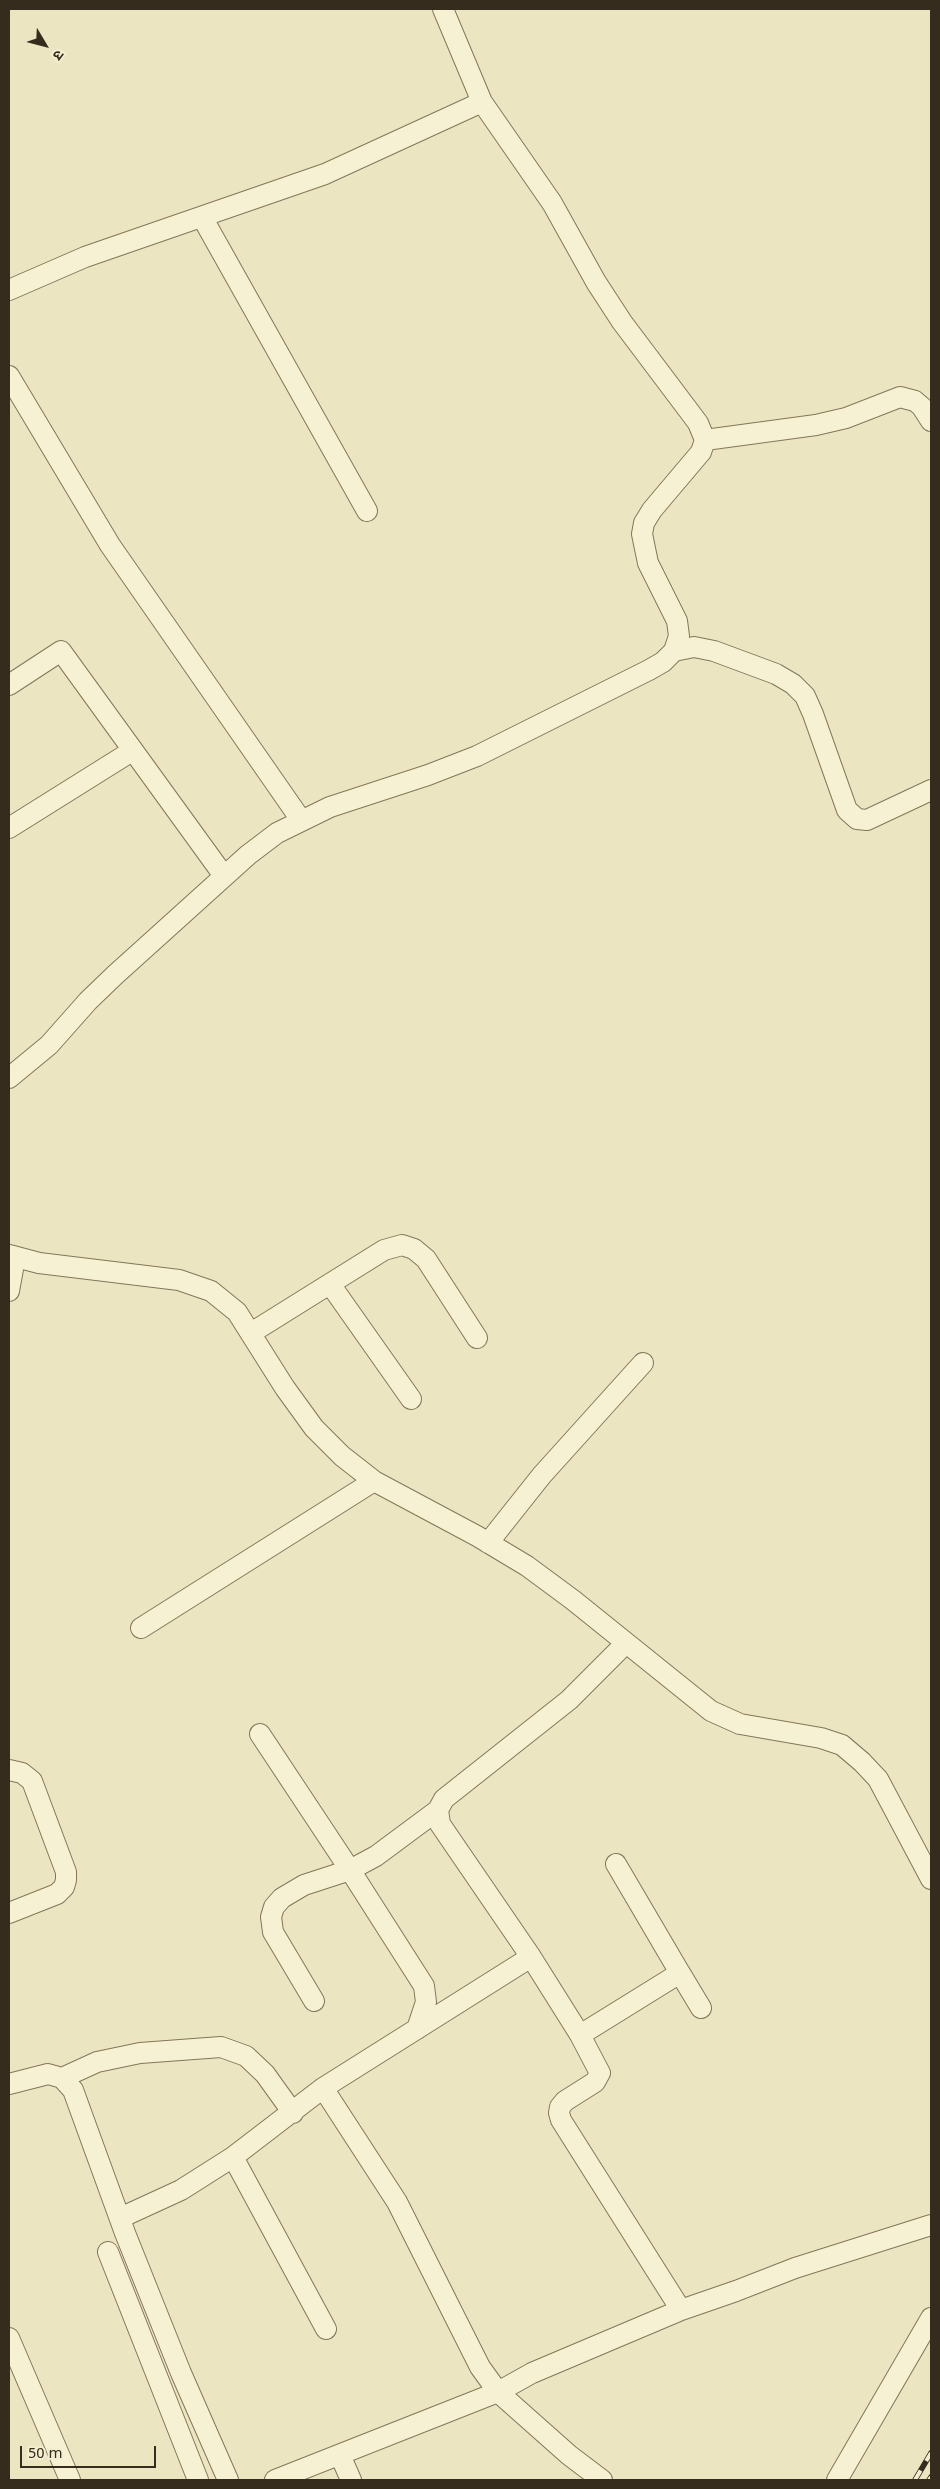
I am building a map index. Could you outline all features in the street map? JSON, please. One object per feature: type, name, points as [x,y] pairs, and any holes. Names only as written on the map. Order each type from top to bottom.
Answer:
[{"type":"street","points":[[9,1078],[49,1045],[102,988],[224,876],[277,833],[301,820],[364,794],[428,775],[477,756],[649,670],[663,662],[674,650],[679,636],[677,621],[648,564],[642,534],[644,523],[652,510],[701,452],[705,440],[698,423],[622,322],[596,282],[552,203],[482,102],[443,9]]},
{"type":"street","points":[[10,285],[85,256],[202,217],[347,164],[482,102]]},
{"type":"street","points":[[202,217],[366,511]]},
{"type":"street","points":[[9,376],[110,545],[301,820]]},
{"type":"street","points":[[705,440],[816,425],[846,418],[900,397],[915,401],[922,407],[931,421]]},
{"type":"street","points":[[674,650],[694,647],[714,651],[776,674],[793,684],[805,696],[847,810],[857,819],[867,820],[931,790]]},
{"type":"street","points":[[9,685],[61,651],[224,876]]},
{"type":"street","points":[[9,828],[132,751]]},
{"type":"street","points":[[251,1333],[384,1250],[402,1245],[414,1249],[426,1260],[477,1338]]},
{"type":"street","points":[[9,1291],[12,1256],[39,1263],[179,1280],[211,1291],[237,1312],[285,1388],[314,1428],[342,1456],[374,1481],[488,1543],[558,1589],[711,1711],[740,1724],[821,1738],[842,1745],[878,1779],[931,1879]]},
{"type":"street","points":[[330,1284],[411,1399]]},
{"type":"street","points":[[488,1543],[542,1475],[643,1363]]},
{"type":"street","points":[[141,1628],[374,1481]]},
{"type":"street","points":[[314,2001],[273,1932],[271,1917],[274,1907],[282,1898],[304,1885],[350,1870],[376,1856],[438,1810],[444,1799],[568,1700],[626,1643]]},
{"type":"street","points":[[260,1734],[424,1986],[426,2002],[417,2029]]},
{"type":"street","points":[[9,1770],[22,1772],[32,1781],[66,1872],[66,1880],[64,1887],[57,1894],[9,1913]]},
{"type":"street","points":[[438,1810],[440,1824],[531,1957],[580,2035],[600,2072],[595,2082],[565,2101],[560,2107],[561,2120],[681,2310]]},
{"type":"street","points":[[616,1864],[701,2008]]},
{"type":"street","points":[[120,2218],[181,2190],[233,2157],[293,2113],[323,2088],[531,1957]]},
{"type":"street","points":[[580,2035],[680,1973]]},
{"type":"street","points":[[62,2078],[96,2062],[140,2053],[221,2047],[246,2056],[265,2074],[293,2113]]},
{"type":"street","points":[[9,2083],[48,2074],[62,2078],[73,2090],[82,2108],[120,2218],[181,2373],[228,2480]]},
{"type":"street","points":[[323,2088],[397,2202],[480,2367],[498,2392],[569,2455],[602,2480]]},
{"type":"street","points":[[233,2157],[326,2329]]},
{"type":"street","points":[[275,2480],[498,2392],[532,2373],[681,2310],[736,2292],[795,2268],[931,2225]]},
{"type":"street","points":[[108,2252],[198,2480]]},
{"type":"street","points":[[837,2480],[931,2318]]},
{"type":"street","points":[[9,2338],[70,2480]]},
{"type":"street","points":[[340,2455],[351,2480]]},
{"type":"railway","points":[[915,2480],[931,2453]]}]
